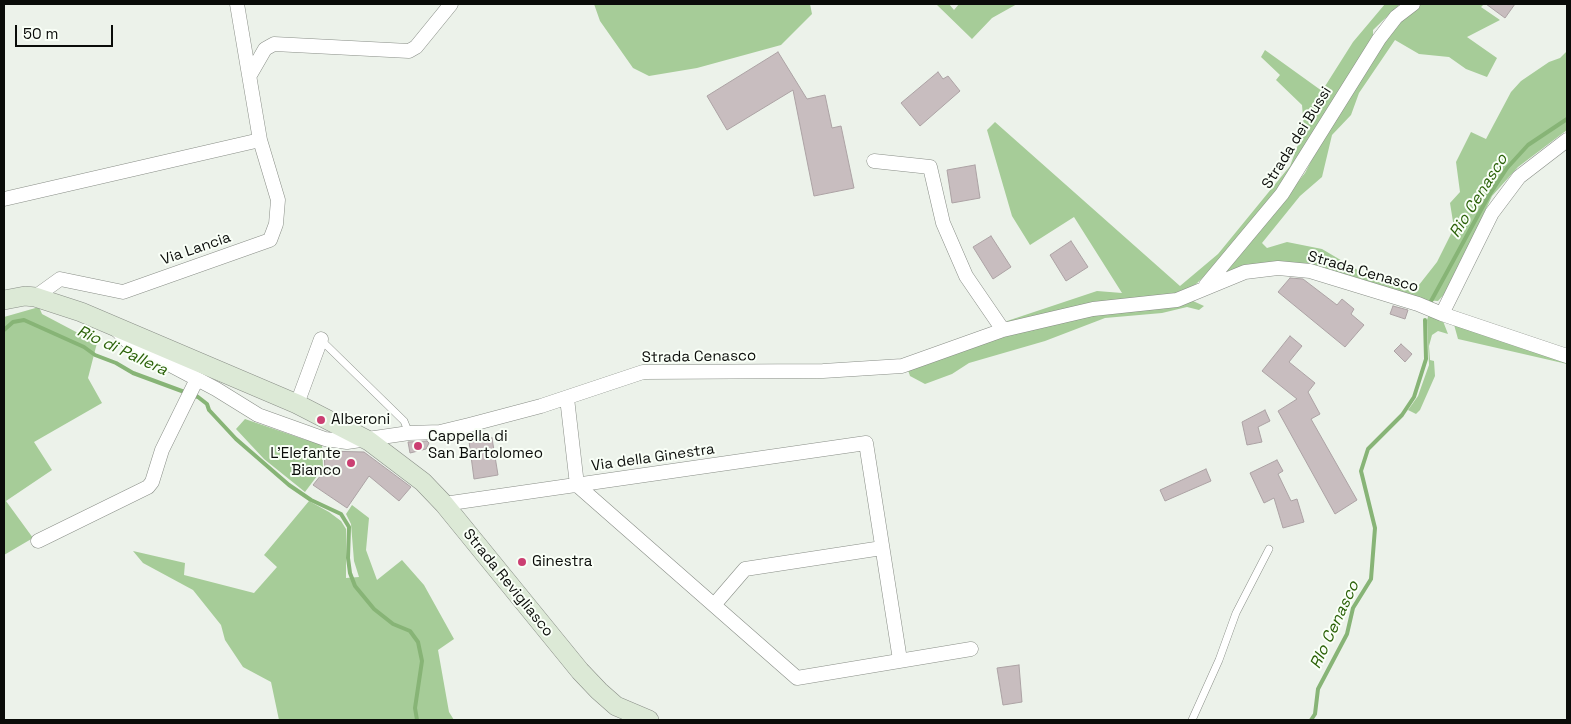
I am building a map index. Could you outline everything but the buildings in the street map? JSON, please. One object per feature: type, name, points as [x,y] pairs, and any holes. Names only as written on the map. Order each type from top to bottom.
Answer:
[{"type":"street","name":"Via Lancia","points":[[35,297],[60,280],[123,292],[270,240],[276,224],[278,200],[260,140],[237,4]]},
{"type":"street","points":[[250,75],[265,49],[274,44],[409,52],[416,47],[452,4]]},
{"type":"street","name":"Strada dei Bussi","points":[[1204,288],[1282,194],[1378,39],[1396,17],[1413,4]]},
{"type":"street","points":[[4,199],[260,140]]},
{"type":"street","points":[[1442,314],[1492,212],[1519,177],[1567,140]]},
{"type":"street","points":[[874,161],[930,167],[943,223],[962,267],[1003,330]]},
{"type":"street","name":"Strada Cenasco","points":[[369,440],[409,433],[440,432],[567,398],[616,379],[643,372],[823,371],[902,366],[1003,330],[1093,310],[1177,300],[1245,272],[1278,268],[1310,271],[1418,304],[1442,314],[1567,356]]},
{"type":"street","name":"Strada Revigliasco","points":[[4,300],[25,296],[35,297],[81,312],[297,404],[369,440],[423,482],[444,504],[580,671],[617,713],[649,720]]},
{"type":"street","name":"Strada Revigliasco","points":[[111,324],[129,343],[192,389],[287,427],[325,438],[347,442],[369,440]]},
{"type":"street","points":[[297,404],[321,339]]},
{"type":"street","points":[[38,541],[148,487],[152,482],[162,450],[192,389]]},
{"type":"street","points":[[567,398],[577,485],[797,678],[971,649]]},
{"type":"street","name":"Via della Ginestra","points":[[444,504],[866,443],[882,548]]},
{"type":"street","points":[[714,605],[745,569],[882,548],[900,660]]},
{"type":"lane","points":[[321,339],[404,421],[409,433]]},
{"type":"lane","points":[[1192,720],[1219,660],[1236,613],[1269,549]]},
{"type":"green space","points":[[594,4],[810,4],[812,14],[781,45],[697,68],[649,76],[633,68],[600,21]]},
{"type":"green space","points":[[936,4],[949,4],[954,10],[959,4],[1017,4],[992,18],[972,39]]},
{"type":"green space","points":[[1385,4],[1400,4],[1373,30],[1373,37],[1280,192],[1225,257],[1196,284],[1177,295],[1008,327],[1007,321],[1097,291],[1122,293],[1074,217],[1030,245],[1012,216],[987,130],[995,122],[1180,286],[1218,254],[1290,166],[1304,129],[1302,105],[1276,80],[1280,75],[1261,57],[1265,50],[1322,91],[1353,42]]},
{"type":"green space","points":[[1421,4],[1484,4],[1481,7],[1500,20],[1467,37],[1497,58],[1487,77],[1466,69],[1449,57],[1419,54],[1395,40],[1359,93],[1351,115],[1332,135],[1322,177],[1300,196],[1262,243],[1267,248],[1287,242],[1322,249],[1378,282],[1415,290],[1437,262],[1454,228],[1450,203],[1460,192],[1456,162],[1471,132],[1486,139],[1511,92],[1521,81],[1549,62],[1560,58],[1567,51],[1567,130],[1518,167],[1492,196],[1449,289],[1438,301],[1423,300],[1312,267],[1224,274],[1305,173],[1325,134],[1381,44],[1400,20]]},
{"type":"green space","points":[[1193,301],[1204,306],[1199,310],[1187,307],[1162,313],[1105,318],[1045,341],[969,363],[952,374],[925,384],[910,376],[908,370],[1006,334],[1094,312]]},
{"type":"green space","points":[[39,307],[42,314],[97,343],[88,378],[102,403],[34,442],[52,470],[6,501],[33,538],[4,555],[4,317]]},
{"type":"green space","points":[[1430,311],[1441,316],[1448,334],[1438,331],[1432,335],[1429,346],[1430,360],[1434,361],[1435,376],[1420,410],[1416,414],[1408,410],[1418,396],[1429,365],[1427,320]]},
{"type":"green space","points":[[1453,321],[1567,361],[1567,364],[1458,339]]},
{"type":"green space","points":[[245,419],[306,440],[322,442],[323,468],[305,492],[264,459],[236,429]]},
{"type":"green space","points":[[309,501],[341,521],[346,529],[346,578],[359,577],[354,561],[351,524],[346,514],[352,505],[369,518],[366,550],[377,580],[402,560],[424,585],[454,639],[438,650],[449,712],[454,720],[279,720],[271,682],[243,667],[225,640],[221,625],[193,590],[143,563],[133,551],[185,563],[184,575],[254,593],[277,567],[264,555]]},
{"type":"waterway","name":"Rio Cenasco","points":[[1430,303],[1488,197],[1507,168],[1528,145],[1567,119]]},
{"type":"waterway","name":"Rio di Pallera","points":[[4,330],[13,322],[24,320],[84,347],[95,355],[116,363],[133,373],[198,397],[207,404],[209,410],[236,439],[289,485],[311,500],[341,514],[349,527],[348,558],[350,573],[355,586],[374,609],[393,624],[410,631],[418,642],[422,661],[415,708],[417,720]]},
{"type":"waterway","name":"RIo Cenasco","points":[[1311,720],[1315,714],[1318,689],[1347,634],[1353,608],[1371,579],[1375,528],[1361,471],[1368,449],[1402,415],[1414,397],[1426,359],[1425,320]]},
{"type":"place","name":"Alberoni","points":[[321,420]]},
{"type":"place","name":"Cappella di San Bartolomeo","points":[[418,446]]},
{"type":"place","name":"L'Elefante Bianco","points":[[351,463]]},
{"type":"place","name":"Ginestra","points":[[522,562]]}]
